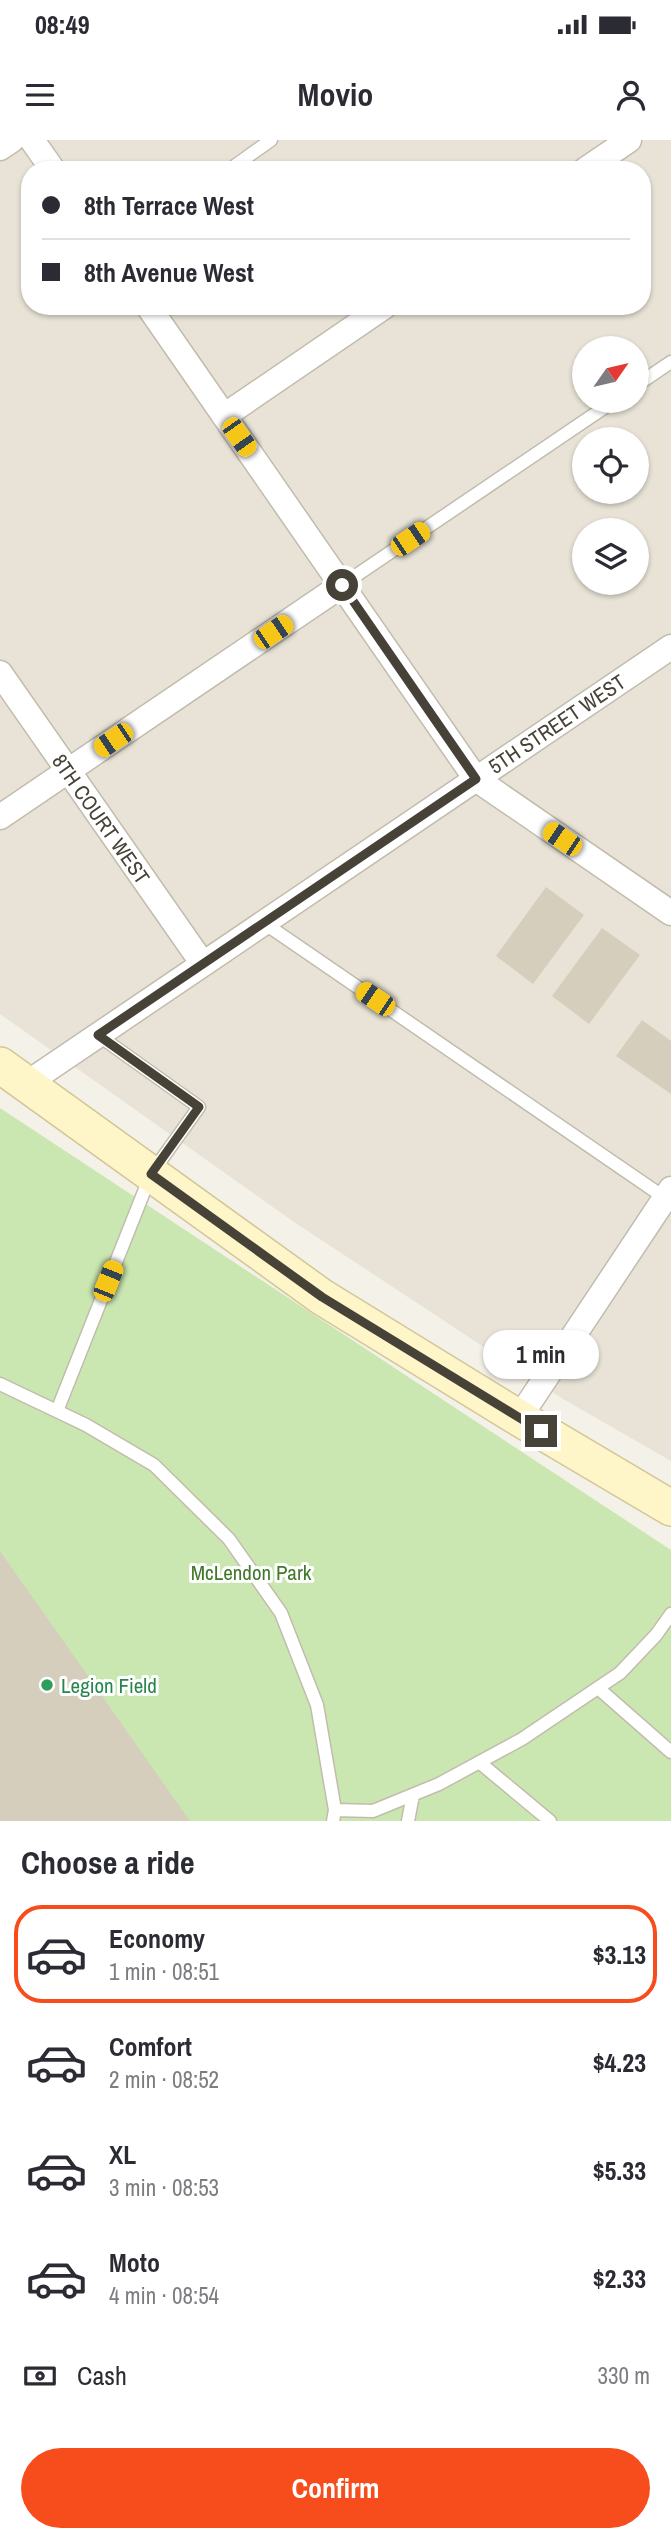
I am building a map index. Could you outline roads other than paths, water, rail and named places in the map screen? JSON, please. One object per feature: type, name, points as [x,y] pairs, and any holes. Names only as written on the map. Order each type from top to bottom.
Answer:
[{"type":"main road","points":[[13,1074],[322,1297],[671,1508]]},
{"type":"street","points":[[0,148],[12,140]]},
{"type":"street","points":[[33,140],[47,161]]},
{"type":"street","points":[[598,161],[629,140]]},
{"type":"street","points":[[154,315],[476,779],[671,913]]},
{"type":"street","points":[[224,416],[372,315]]},
{"type":"street","points":[[0,817],[342,585]]},
{"type":"street","name":"5TH STREET WEST","points":[[13,1074],[98,1035],[671,647]]},
{"type":"street","name":"8TH COURT WEST","points":[[0,673],[203,964]]},
{"type":"street","points":[[519,1418],[669,1196]]},
{"type":"lane","points":[[242,161],[271,140]]},
{"type":"lane","points":[[649,377],[671,362]]},
{"type":"lane","points":[[342,585],[596,413]]},
{"type":"lane","points":[[264,923],[669,1196]]},
{"type":"lane","points":[[57,1411],[151,1174],[199,1107],[98,1035]]},
{"type":"lane","points":[[0,1384],[86,1425],[153,1465],[229,1539],[281,1613],[317,1704],[334,1815],[373,1811],[413,1795],[522,1739],[620,1673],[671,1614]]},
{"type":"lane","points":[[597,1688],[671,1752]]},
{"type":"lane","points":[[479,1762],[550,1821]]},
{"type":"lane","points":[[408,1821],[413,1795]]},
{"type":"place","name":"Legion Field","points":[[47,1685]]},
{"type":"park label","name":"McLendon Park","points":[[251,1572]]}]
